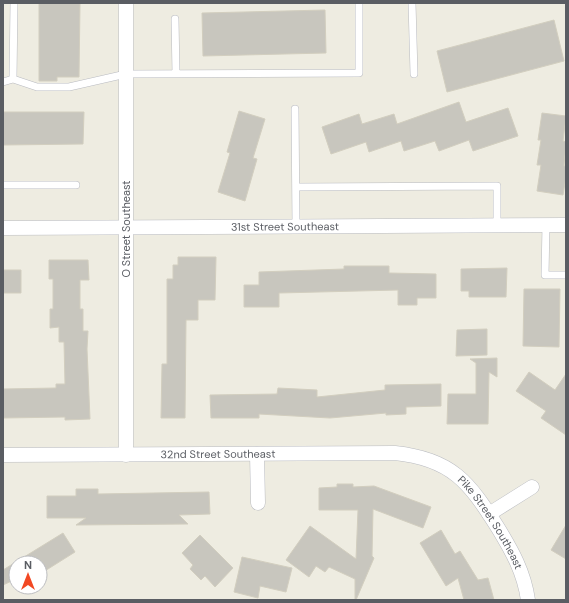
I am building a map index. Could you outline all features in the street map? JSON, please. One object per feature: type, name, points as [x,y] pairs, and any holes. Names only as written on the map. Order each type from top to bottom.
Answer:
[{"type":"street","name":"O Street Southeast","points":[[126,3],[126,455]]},
{"type":"street","name":"31st Street Southeast","points":[[3,228],[566,225]]},
{"type":"street","name":"32nd Street Southeast","points":[[3,455],[395,453],[433,460]]},
{"type":"street","points":[[257,454],[258,503]]},
{"type":"street","name":"Pike Street Southeast","points":[[433,460],[462,479],[474,491],[516,559],[523,576],[528,600]]},
{"type":"street","points":[[489,514],[532,487]]},
{"type":"lane","points":[[13,79],[14,3]]},
{"type":"lane","points":[[3,82],[13,79],[37,87],[69,87],[126,74],[359,73],[359,3]]},
{"type":"lane","points":[[412,3],[414,74]]},
{"type":"lane","points":[[175,19],[176,74]]},
{"type":"lane","points":[[295,109],[296,226]]},
{"type":"lane","points":[[3,185],[76,185]]},
{"type":"lane","points":[[296,187],[497,186],[497,225]]},
{"type":"lane","points":[[546,225],[545,275],[566,275]]},
{"type":"building","points":[[39,3],[80,3],[79,77],[57,77],[57,81],[39,81]]},
{"type":"building","points":[[325,10],[326,53],[203,56],[202,13]]},
{"type":"building","points":[[554,20],[564,61],[447,92],[437,51]]},
{"type":"building","points":[[459,102],[466,122],[508,108],[518,136],[473,151],[469,140],[439,151],[435,141],[404,151],[401,141],[369,152],[366,142],[331,154],[322,127],[359,114],[362,124],[394,114],[397,124]]},
{"type":"building","points":[[239,111],[265,119],[253,158],[257,159],[245,201],[218,192],[230,153],[227,152]]},
{"type":"building","points":[[3,112],[84,112],[83,144],[3,145]]},
{"type":"building","points":[[542,113],[566,116],[563,141],[566,142],[564,166],[566,166],[566,177],[563,195],[537,191],[541,165],[537,165],[541,140],[538,140]]},
{"type":"building","points":[[178,257],[216,257],[215,300],[198,300],[198,320],[186,320],[185,418],[161,418],[162,364],[167,364],[167,279],[173,279],[173,265],[178,265]]},
{"type":"building","points":[[49,260],[88,260],[89,280],[80,280],[80,309],[83,309],[83,331],[88,331],[87,349],[90,419],[65,420],[65,417],[3,418],[3,389],[56,388],[56,384],[65,384],[64,342],[59,342],[59,327],[50,328],[50,309],[53,309],[53,279],[49,279]]},
{"type":"building","points":[[344,266],[389,266],[389,273],[436,274],[436,298],[417,298],[417,305],[398,305],[398,290],[279,293],[279,307],[244,307],[244,285],[259,285],[259,272],[344,269]]},
{"type":"building","points":[[507,268],[506,297],[469,297],[469,291],[461,291],[461,269]]},
{"type":"building","points":[[3,270],[21,270],[21,293],[3,293]]},
{"type":"building","points":[[524,289],[560,289],[559,347],[523,346]]},
{"type":"building","points":[[487,329],[487,355],[456,356],[457,330]]},
{"type":"building","points":[[497,358],[497,377],[489,372],[488,424],[447,424],[448,394],[476,394],[476,363],[470,359]]},
{"type":"building","points":[[529,372],[555,390],[566,374],[566,435],[541,418],[546,411],[516,391]]},
{"type":"building","points":[[441,384],[441,406],[406,407],[406,414],[386,415],[386,413],[330,418],[259,414],[259,418],[211,418],[210,395],[277,394],[278,388],[317,390],[317,397],[385,390],[385,385]]},
{"type":"building","points":[[337,484],[353,484],[353,487],[374,486],[431,507],[423,528],[373,509],[372,556],[374,558],[356,600],[355,579],[329,567],[325,572],[316,566],[309,577],[286,560],[310,526],[356,559],[358,510],[319,510],[319,488],[337,487]]},
{"type":"building","points":[[76,489],[98,489],[98,494],[209,492],[210,514],[179,515],[188,524],[76,525],[86,518],[47,518],[47,496],[76,496]]},
{"type":"building","points":[[566,525],[566,559],[551,550]]},
{"type":"building","points":[[441,530],[455,554],[460,551],[478,580],[488,578],[494,600],[464,600],[458,578],[446,586],[420,543]]},
{"type":"building","points":[[63,533],[75,552],[48,569],[48,555],[27,555]]},
{"type":"building","points":[[200,535],[233,568],[215,587],[205,576],[201,580],[190,569],[193,565],[182,553]]},
{"type":"building","points":[[242,557],[292,568],[286,592],[260,586],[258,598],[234,592]]},
{"type":"building","points":[[8,567],[8,583],[3,585],[3,570]]}]
